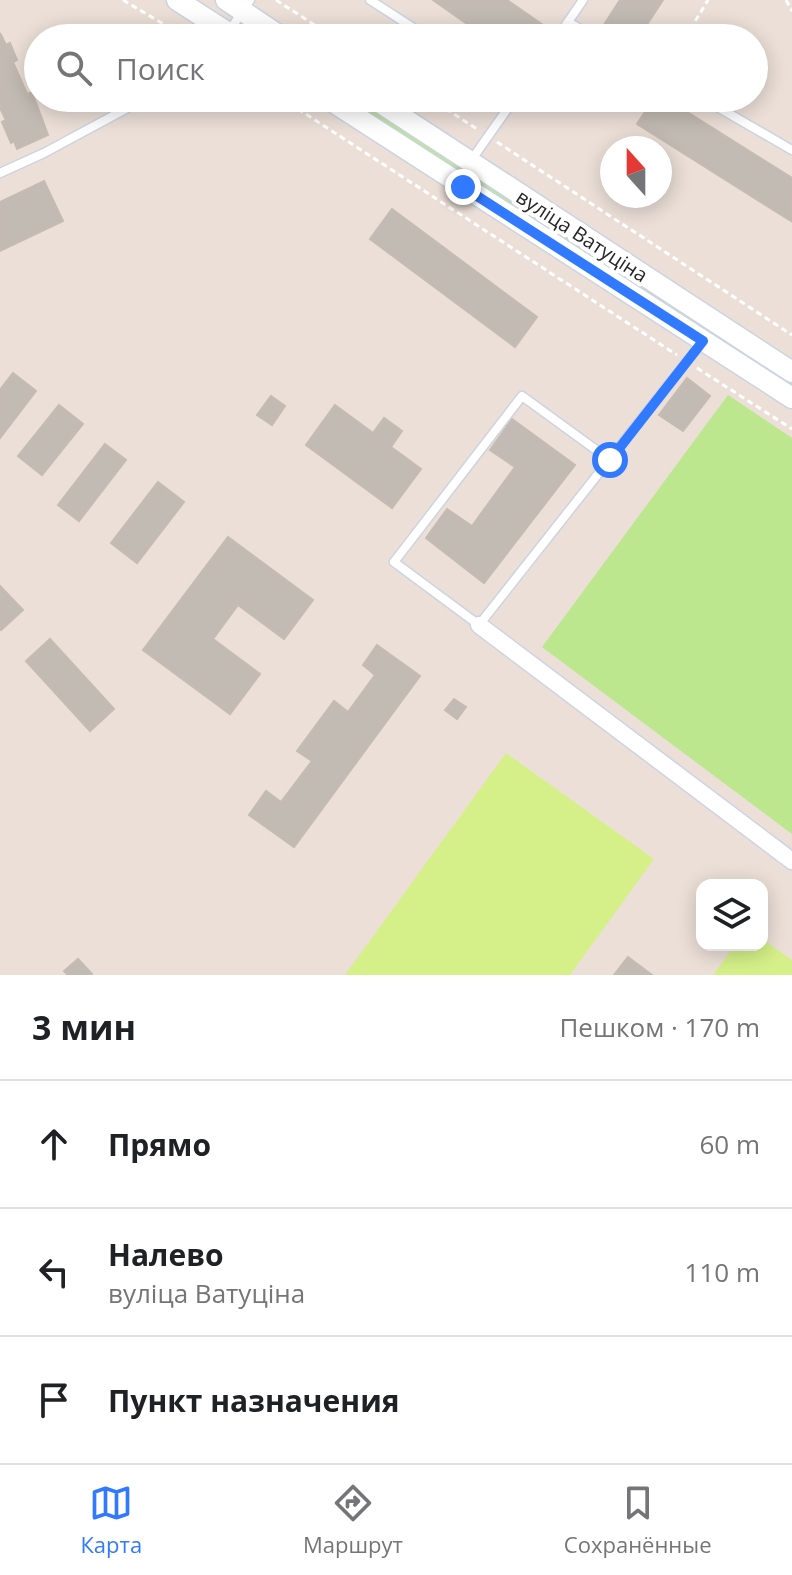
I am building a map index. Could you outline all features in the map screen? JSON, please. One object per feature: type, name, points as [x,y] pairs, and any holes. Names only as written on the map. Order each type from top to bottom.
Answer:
[{"type":"street","points":[[177,0],[212,24]]},
{"type":"street","points":[[240,4],[265,24]]},
{"type":"street","name":"вуліца Ватуціна","points":[[349,112],[792,398]]},
{"type":"street","name":"вуліца Ватуціна","points":[[394,112],[792,372]]},
{"type":"street","points":[[479,625],[792,861]]},
{"type":"lane","points":[[370,0],[407,24]]},
{"type":"lane","points":[[572,24],[568,22],[579,2]]},
{"type":"lane","points":[[233,24],[240,4]]},
{"type":"lane","points":[[0,173],[120,112]]},
{"type":"lane","points":[[469,163],[505,112]]},
{"type":"lane","points":[[726,112],[792,150]]},
{"type":"lane","points":[[610,460],[522,396],[394,562],[479,625],[610,460],[703,341]]},
{"type":"path","points":[[123,0],[163,24]]},
{"type":"path","points":[[276,0],[313,24]]},
{"type":"path","points":[[693,24],[708,0]]},
{"type":"path","points":[[786,0],[792,11]]},
{"type":"path","points":[[303,112],[792,429]]},
{"type":"path","points":[[451,112],[792,335]]},
{"type":"green space","points":[[364,112],[379,112],[792,381],[792,389]]},
{"type":"green space","points":[[728,395],[792,438],[792,834],[542,647]]},
{"type":"green space","points":[[506,753],[654,859],[570,975],[345,975]]},
{"type":"green space","points":[[768,943],[792,960],[792,975],[713,975],[731,951],[768,951]]},
{"type":"building","points":[[433,0],[507,0],[542,24],[467,24]]},
{"type":"building","points":[[620,0],[663,0],[647,24],[605,24]]},
{"type":"building","points":[[0,33],[6,45],[10,43],[17,60],[13,62],[24,87],[24,112],[39,112],[48,135],[17,149],[2,122],[6,120],[0,108]]},
{"type":"building","points":[[645,112],[687,112],[792,178],[791,221],[672,146],[672,136],[656,136],[637,124]]},
{"type":"building","points":[[44,181],[63,221],[0,251],[0,202]]},
{"type":"building","points":[[392,209],[537,317],[515,347],[370,239]]},
{"type":"building","points":[[13,373],[36,391],[0,438],[0,390]]},
{"type":"building","points":[[687,378],[710,396],[683,431],[659,415]]},
{"type":"building","points":[[271,396],[285,406],[272,425],[257,415]]},
{"type":"building","points":[[59,405],[83,424],[42,475],[18,456]]},
{"type":"building","points":[[335,405],[373,433],[384,418],[402,431],[391,447],[421,469],[392,508],[306,445]]},
{"type":"building","points":[[512,419],[575,465],[484,583],[426,538],[447,509],[472,526],[515,467],[490,450]]},
{"type":"building","points":[[105,444],[126,460],[79,521],[58,505]]},
{"type":"building","points":[[158,482],[184,502],[137,563],[111,543]]},
{"type":"building","points":[[228,537],[313,600],[284,639],[238,605],[213,639],[260,674],[230,714],[143,650]]},
{"type":"building","points":[[0,586],[23,610],[1,630],[0,629]]},
{"type":"building","points":[[50,639],[114,709],[90,731],[26,661]]},
{"type":"building","points":[[377,645],[420,676],[294,847],[249,815],[266,791],[281,802],[312,761],[297,751],[334,701],[348,712],[375,675],[363,665]]},
{"type":"building","points":[[454,699],[466,707],[457,719],[445,710]]},
{"type":"building","points":[[628,957],[652,975],[614,975]]},
{"type":"building","points":[[78,959],[91,975],[68,975],[64,971]]},
{"type":"route","points":[[463,187],[703,341],[610,460]]}]
